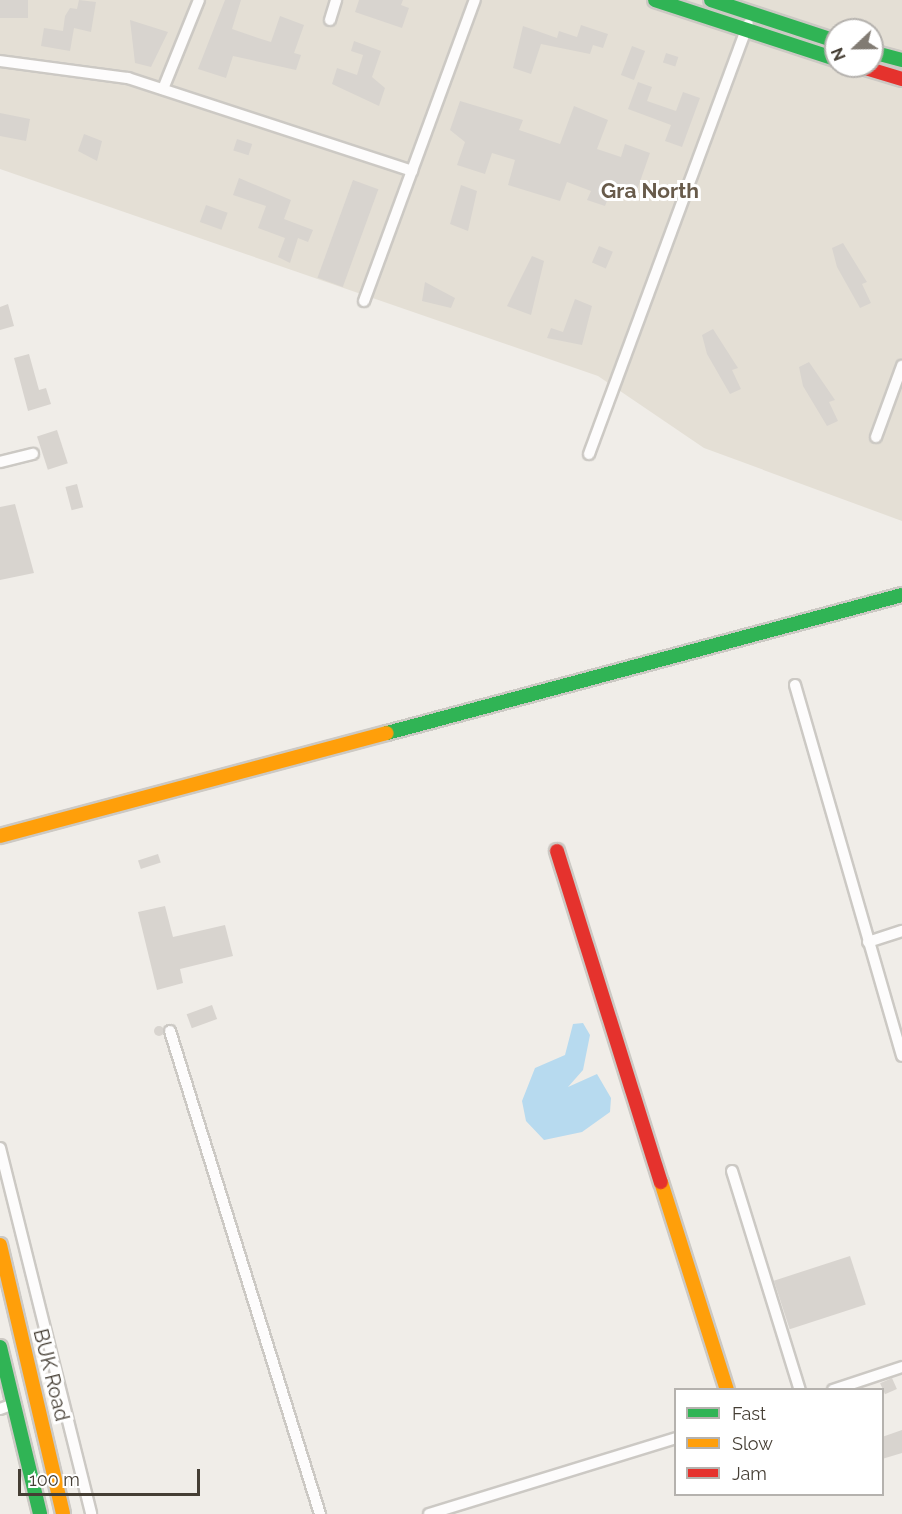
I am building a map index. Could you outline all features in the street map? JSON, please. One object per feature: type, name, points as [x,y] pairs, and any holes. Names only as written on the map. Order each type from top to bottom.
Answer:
[{"type":"street","points":[[163,89],[200,0]]},
{"type":"street","points":[[330,20],[336,0]]},
{"type":"street","points":[[364,301],[475,0]]},
{"type":"street","points":[[655,0],[824,55]]},
{"type":"street","points":[[711,0],[824,37]]},
{"type":"street","points":[[589,454],[751,13]]},
{"type":"street","points":[[884,55],[902,60]]},
{"type":"street","points":[[0,61],[69,67],[163,89],[412,171]]},
{"type":"street","points":[[884,74],[902,79]]},
{"type":"street","points":[[876,437],[902,366]]},
{"type":"street","points":[[0,462],[33,454]]},
{"type":"street","points":[[0,836],[902,595]]},
{"type":"street","points":[[795,685],[902,1056]]},
{"type":"street","points":[[557,851],[728,1388]]},
{"type":"street","points":[[868,942],[902,931]]},
{"type":"street","points":[[170,1031],[320,1514]]},
{"type":"street","points":[[0,1148],[91,1514]]},
{"type":"street","points":[[732,1171],[800,1388]]},
{"type":"street","name":"BUK Road","points":[[0,1245],[63,1514]]},
{"type":"street","points":[[0,1347],[40,1514]]},
{"type":"street","points":[[836,1388],[902,1367]]},
{"type":"street","points":[[0,1409],[14,1404]]},
{"type":"street","points":[[429,1514],[674,1438]]},
{"type":"shaded area","points":[[0,0],[665,0],[824,61],[824,78],[884,77],[902,83],[902,521],[704,448],[598,376],[0,169]]},
{"type":"shaded area","points":[[675,0],[902,0],[902,80],[884,72],[884,18],[824,18],[824,53]]},
{"type":"water","points":[[583,1023],[590,1035],[583,1070],[568,1087],[597,1074],[611,1098],[610,1112],[582,1132],[544,1140],[526,1121],[522,1101],[535,1068],[565,1055],[573,1024]]},
{"type":"building","points":[[0,0],[28,0],[28,18],[0,18]]},
{"type":"building","points":[[79,0],[96,2],[91,32],[74,28],[70,51],[41,46],[44,28],[63,31],[65,16],[70,8],[77,9]]},
{"type":"building","points":[[225,0],[241,0],[232,29],[258,38],[271,42],[280,16],[304,25],[294,53],[301,55],[296,70],[233,56],[226,78],[198,69]]},
{"type":"building","points":[[359,0],[403,0],[401,5],[409,8],[402,28],[355,12]]},
{"type":"building","points":[[130,20],[168,32],[151,67],[135,63]]},
{"type":"building","points":[[581,25],[608,34],[603,48],[593,45],[590,54],[541,44],[531,74],[513,68],[523,26],[557,38],[559,31],[577,37]]},
{"type":"building","points":[[354,41],[381,51],[372,77],[385,88],[379,106],[332,84],[337,68],[357,75],[363,55],[351,51]]},
{"type":"building","points":[[632,46],[645,51],[634,80],[621,75]]},
{"type":"building","points":[[666,53],[678,57],[675,67],[663,63]]},
{"type":"building","points":[[638,82],[652,87],[647,101],[676,111],[683,92],[700,98],[682,147],[665,141],[671,125],[628,109]]},
{"type":"building","points":[[460,101],[523,120],[519,130],[560,144],[574,106],[608,120],[597,149],[621,157],[625,144],[650,153],[636,193],[612,188],[605,206],[587,200],[591,191],[567,182],[560,201],[508,185],[515,160],[492,153],[485,174],[457,165],[465,142],[450,130]]},
{"type":"building","points":[[0,113],[30,119],[26,141],[0,136]]},
{"type":"building","points":[[84,134],[102,141],[97,161],[78,151]]},
{"type":"building","points":[[237,139],[252,144],[249,155],[233,150]]},
{"type":"building","points":[[239,178],[291,200],[284,219],[313,230],[308,242],[298,238],[290,263],[278,257],[285,238],[258,228],[266,206],[233,195]]},
{"type":"building","points":[[353,180],[378,189],[343,287],[317,278]]},
{"type":"building","points":[[461,185],[477,191],[468,231],[450,224]]},
{"type":"building","points":[[206,205],[228,213],[221,230],[200,222]]},
{"type":"building","points":[[843,243],[867,282],[862,284],[871,303],[860,308],[837,267],[832,248]]},
{"type":"building","points":[[599,246],[613,252],[606,268],[592,263]]},
{"type":"building","points":[[532,256],[544,261],[531,315],[507,306]]},
{"type":"building","points":[[425,282],[455,298],[451,308],[422,301]]},
{"type":"building","points":[[575,299],[592,306],[582,345],[547,338],[551,328],[563,332]]},
{"type":"building","points":[[8,304],[14,326],[0,330],[0,307]]},
{"type":"building","points":[[713,329],[738,368],[732,370],[741,389],[730,394],[707,354],[702,335]]},
{"type":"building","points":[[29,354],[39,390],[46,388],[51,404],[28,411],[14,358]]},
{"type":"building","points":[[809,362],[835,400],[829,402],[838,421],[827,426],[803,386],[799,367]]},
{"type":"building","points":[[57,430],[68,463],[48,470],[37,436]]},
{"type":"building","points":[[77,484],[83,507],[72,510],[65,487]]},
{"type":"building","points":[[15,504],[34,573],[0,580],[0,507]]},
{"type":"building","points":[[158,854],[161,863],[141,869],[138,860]]},
{"type":"building","points":[[165,906],[173,937],[225,925],[233,956],[180,969],[183,983],[157,990],[138,912]]},
{"type":"building","points":[[212,1005],[217,1019],[192,1028],[187,1014]]},
{"type":"building","points":[[159,1026],[163,1027],[163,1035],[159,1036],[155,1035],[154,1031],[155,1027]]},
{"type":"building","points":[[850,1256],[866,1305],[790,1329],[774,1281]]},
{"type":"building","points":[[892,1378],[897,1389],[885,1394],[880,1383]]},
{"type":"building","points":[[902,1430],[902,1453],[884,1458],[884,1436]]},
{"type":"traffic: fast","points":[[655,0],[824,55]]},
{"type":"traffic: fast","points":[[711,0],[824,37]]},
{"type":"traffic: fast","points":[[884,55],[902,60]]},
{"type":"traffic: fast","points":[[387,733],[902,595]]},
{"type":"traffic: fast","points":[[0,1347],[40,1514]]},
{"type":"traffic: slow","points":[[0,836],[387,733]]},
{"type":"traffic: slow","points":[[661,1182],[726,1388]]},
{"type":"traffic: slow","points":[[0,1245],[63,1514]]},
{"type":"traffic: jam","points":[[884,74],[902,79]]},
{"type":"traffic: jam","points":[[557,851],[661,1182]]},
{"type":"district","name":"Gra North","points":[[650,191]]}]
